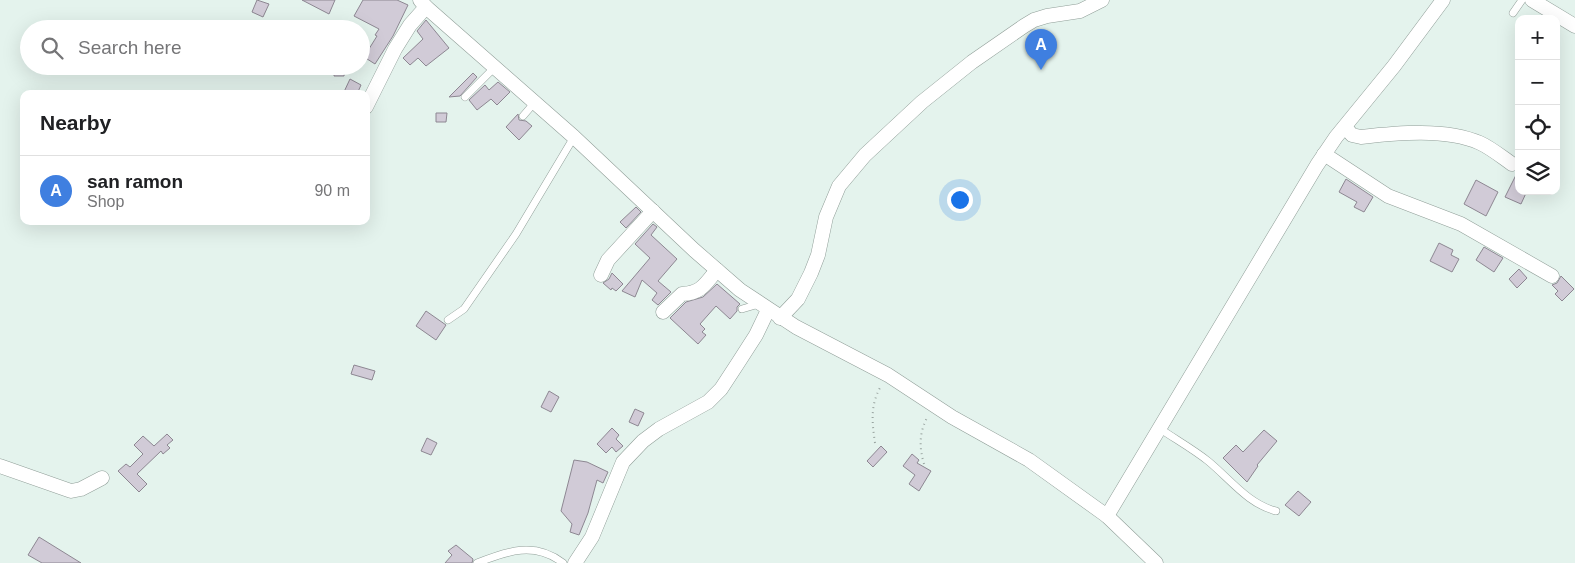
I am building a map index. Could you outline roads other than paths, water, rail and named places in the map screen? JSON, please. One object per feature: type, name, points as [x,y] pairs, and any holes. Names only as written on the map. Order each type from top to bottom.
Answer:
[{"type":"street","points":[[780,318],[798,299],[811,273],[818,255],[826,217],[840,186],[865,155],[922,102],[972,62],[1024,26],[1040,18],[1080,11],[1102,0]]},
{"type":"street","points":[[1107,516],[1262,254],[1324,154],[1394,66],[1443,0]]},
{"type":"street","points":[[1532,0],[1575,26]]},
{"type":"street","points":[[370,99],[395,49],[423,4],[574,137],[740,290],[780,318],[888,376],[935,406],[1029,460],[1107,516],[1156,563]]},
{"type":"street","points":[[1345,127],[1352,135],[1361,137],[1416,133],[1463,138],[1480,143],[1512,164]]},
{"type":"street","points":[[1324,154],[1388,196],[1461,224],[1552,276]]},
{"type":"street","points":[[600,275],[608,260],[653,211]]},
{"type":"street","points":[[663,312],[682,294],[692,294],[698,291],[717,270]]},
{"type":"street","points":[[575,563],[592,537],[623,462],[643,441],[659,429],[708,402],[721,389],[756,335],[764,307]]},
{"type":"street","points":[[0,466],[71,491],[81,489],[102,478]]},
{"type":"lane","points":[[1514,13],[1522,0]]},
{"type":"lane","points":[[465,98],[495,67]]},
{"type":"lane","points":[[523,116],[535,102]]},
{"type":"lane","points":[[448,320],[464,309],[511,241],[574,137]]},
{"type":"lane","points":[[742,309],[764,307]]},
{"type":"lane","points":[[1159,428],[1206,459],[1251,500],[1263,507],[1276,511]]},
{"type":"lane","points":[[477,563],[517,550],[542,551],[563,563]]},
{"type":"place","name":"san ramon","points":[[1041,70]]}]
